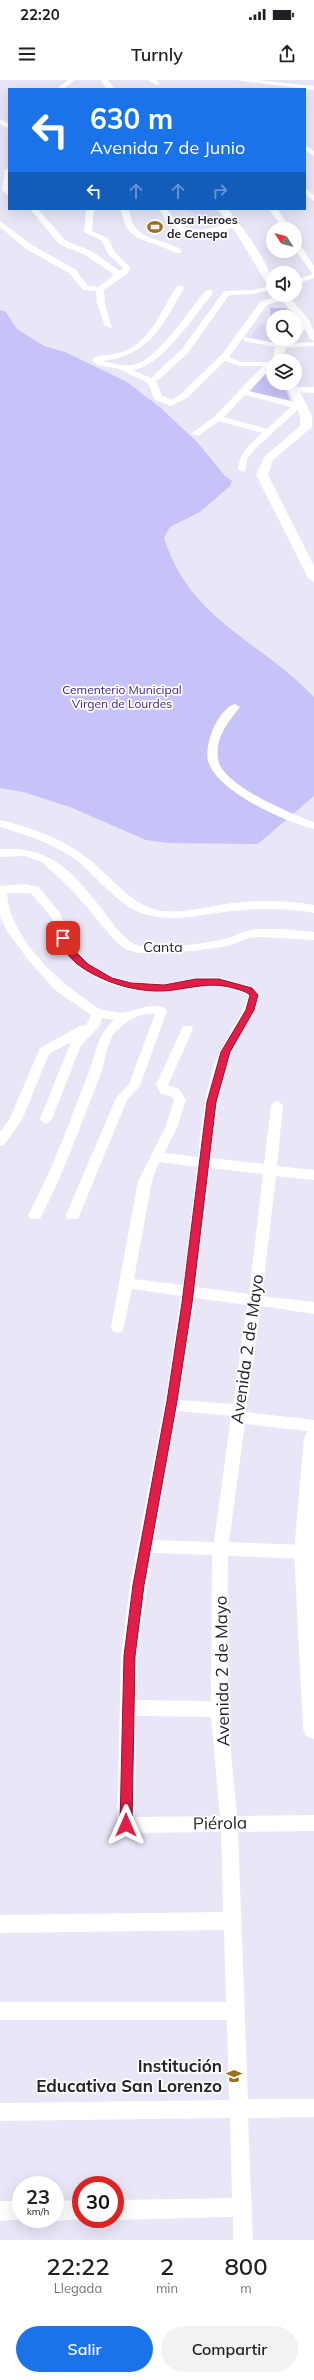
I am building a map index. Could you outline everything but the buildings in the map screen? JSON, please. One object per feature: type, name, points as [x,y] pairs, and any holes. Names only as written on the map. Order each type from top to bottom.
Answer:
[{"type":"main road","points":[[104,80],[110,88]]},
{"type":"main road","points":[[224,210],[241,233],[266,275]]},
{"type":"main road","points":[[289,302],[306,321],[302,326]]},
{"type":"main road","points":[[293,390],[298,405],[306,416],[306,427],[268,460],[262,474],[314,578]]},
{"type":"main road","points":[[314,1438],[304,1552],[314,1728]]},
{"type":"street","points":[[63,88],[72,80]]},
{"type":"street","points":[[151,80],[158,84]]},
{"type":"street","points":[[238,80],[314,88]]},
{"type":"street","points":[[306,148],[314,154]]},
{"type":"street","points":[[8,177],[6,190],[8,193]]},
{"type":"street","points":[[306,192],[312,203]]},
{"type":"street","points":[[35,210],[48,224],[58,239],[102,262],[117,273],[117,276]]},
{"type":"street","points":[[0,223],[29,247],[72,271],[86,288],[100,289],[124,272],[126,267],[112,252],[104,240],[88,232],[90,210]]},
{"type":"street","points":[[125,210],[128,225],[141,239],[167,245],[178,251]]},
{"type":"street","points":[[164,210],[172,223],[199,233],[220,230],[233,224]]},
{"type":"street","points":[[274,210],[282,222]]},
{"type":"street","points":[[302,254],[314,272]]},
{"type":"street","points":[[302,280],[314,276]]},
{"type":"street","points":[[180,288],[154,332],[142,345],[123,356],[95,360],[116,365],[137,366],[148,362],[209,292]]},
{"type":"street","points":[[100,289],[101,304],[108,326]]},
{"type":"street","points":[[152,382],[185,351],[227,294],[253,292],[266,289]]},
{"type":"street","points":[[116,365],[152,382],[158,398],[171,402],[184,396],[224,358],[264,303],[267,302]]},
{"type":"street","points":[[306,321],[314,339]]},
{"type":"street","points":[[247,339],[270,354]]},
{"type":"street","points":[[287,354],[314,344]]},
{"type":"street","points":[[224,358],[240,364],[266,360]]},
{"type":"street","points":[[196,434],[218,418],[266,369]]},
{"type":"street","points":[[302,388],[314,390]]},
{"type":"street","points":[[245,392],[298,405]]},
{"type":"street","points":[[242,470],[244,459],[252,447],[298,405]]},
{"type":"street","points":[[218,418],[268,432]]},
{"type":"street","points":[[235,707],[221,720],[214,738],[213,762],[220,772],[241,792],[257,803],[283,815],[314,826]]},
{"type":"street","points":[[0,823],[65,849],[82,859],[130,900],[146,911],[171,914],[261,905],[314,909]]},
{"type":"street","name":"Canta","points":[[0,853],[22,852],[39,856],[48,861],[78,889],[120,940],[133,947],[168,949],[209,946],[249,934],[282,932],[314,936]]},
{"type":"street","points":[[96,1019],[60,987],[32,958],[11,928],[2,908],[1,890],[25,888],[35,890],[56,916],[67,948],[85,966],[110,980],[131,986],[164,988],[196,982],[219,981],[249,990],[254,995],[250,1010],[226,1052],[211,1102],[189,1289],[172,1405],[147,1546],[138,1585],[131,1640],[127,1708],[219,1709]]},
{"type":"street","points":[[35,1215],[49,1189],[99,1063],[102,1041],[112,1027],[126,1018],[150,1010],[161,1011],[134,1086],[122,1098],[73,1215]]},
{"type":"street","points":[[0,1141],[16,1120],[44,1051],[96,1019],[126,1018]]},
{"type":"street","points":[[46,1119],[76,1042],[96,1019]]},
{"type":"street","points":[[118,1327],[145,1181],[154,1158],[171,1128],[180,1100],[176,1092],[165,1091],[162,1085],[187,1029]]},
{"type":"street","name":"Avenida 2 de Mayo","points":[[243,2240],[229,1822],[219,1709],[220,1548],[254,1298],[268,1170],[277,1105]]},
{"type":"street","points":[[154,1158],[314,1174]]},
{"type":"street","points":[[126,1283],[189,1289],[314,1308]]},
{"type":"street","points":[[172,1405],[314,1426]]},
{"type":"street","points":[[147,1546],[304,1552]]},
{"type":"street","name":"Piérola","points":[[127,1708],[126,1825],[229,1822],[314,1823]]},
{"type":"street","points":[[0,1924],[232,1920]]},
{"type":"street","points":[[0,2011],[235,2010]]},
{"type":"street","points":[[0,2112],[314,2108]]},
{"type":"street","points":[[124,2210],[242,2207]]},
{"type":"street","points":[[0,2211],[12,2211]]},
{"type":"shaded area","points":[[216,210],[225,221],[200,220],[195,213],[186,211]]},
{"type":"shaded area","points":[[262,323],[266,324],[266,342],[249,338]]},
{"type":"green space","points":[[270,308],[286,308],[286,310],[270,310]]},
{"type":"green space","name":"Cementerio Municipal Virgen de Lourdes","points":[[0,310],[6,312],[17,329],[44,346],[65,352],[127,382],[162,409],[198,443],[225,476],[232,481],[230,486],[200,512],[170,527],[164,538],[176,567],[191,590],[209,610],[228,627],[293,677],[314,697],[314,796],[258,844],[168,843],[146,840],[70,807],[23,792],[0,788]]},
{"type":"green space","points":[[266,374],[266,390],[286,390],[291,402],[249,392]]},
{"type":"place","name":"Losa Heroes de Cenepa","points":[[155,227]]},
{"type":"place","name":"Institución Educativa San Lorenzo","points":[[234,2076]]},
{"type":"route","points":[[63,938],[67,948],[85,966],[110,980],[131,986],[164,988],[196,982],[219,981],[249,990],[254,995],[250,1010],[226,1052],[211,1102],[205,1163],[187,1303],[172,1401],[147,1543],[138,1585],[129,1656],[126,1825]]}]
